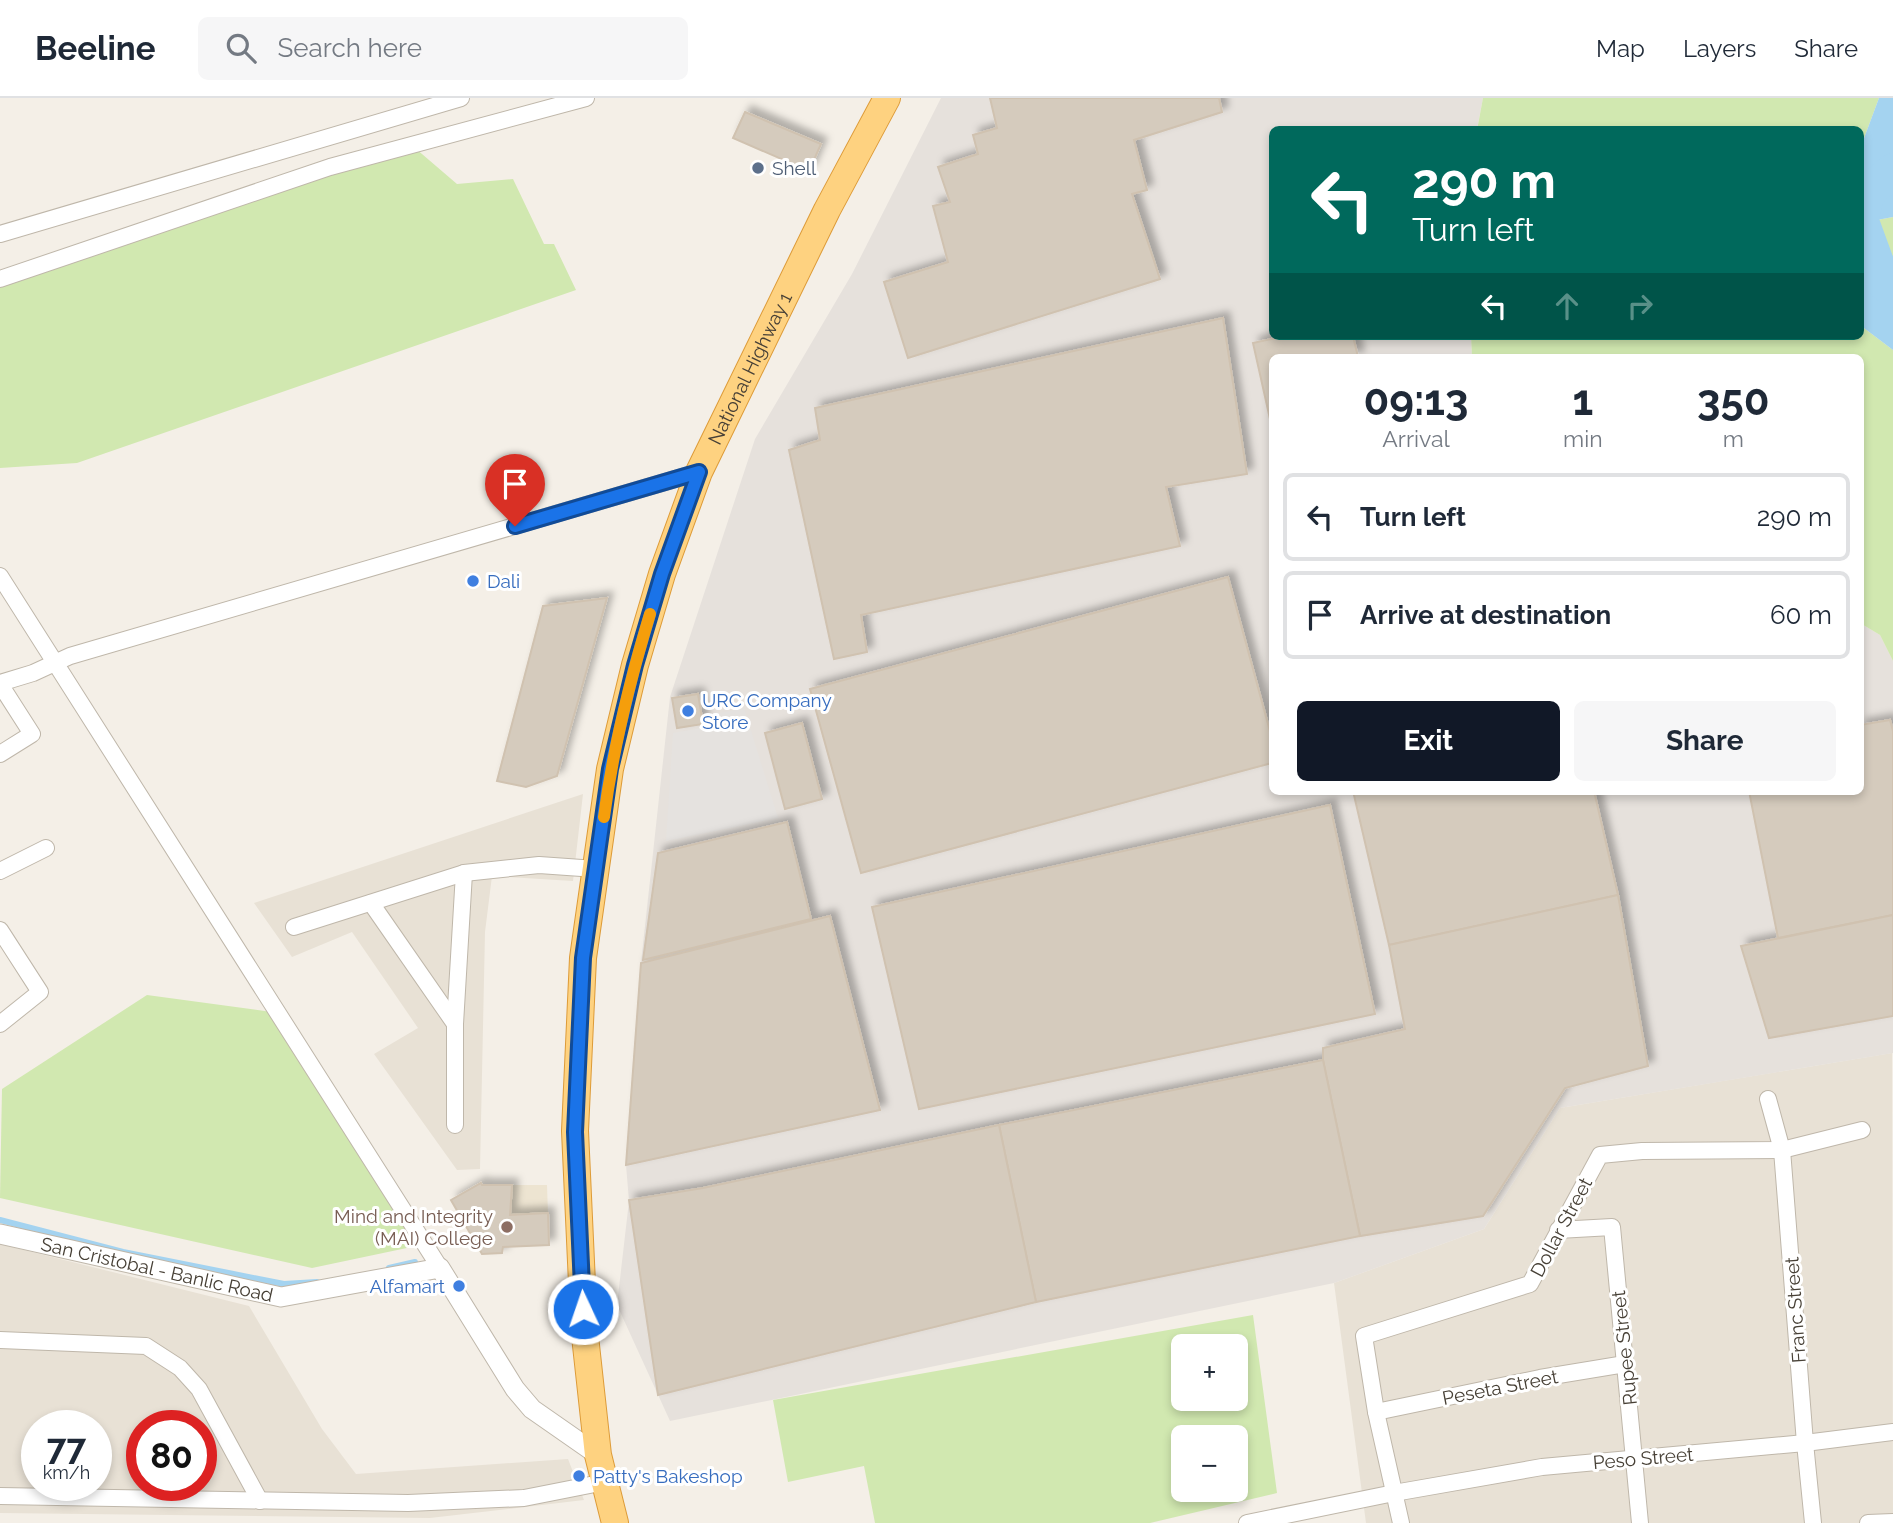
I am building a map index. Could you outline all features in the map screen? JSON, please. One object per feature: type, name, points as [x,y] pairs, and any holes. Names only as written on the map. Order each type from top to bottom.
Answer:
[{"type":"highway","name":"National Highway 1","points":[[615,1523],[598,1455],[584,1327],[575,1132],[583,958],[610,769],[635,665],[662,574],[699,472],[815,233],[887,98]]},
{"type":"street","points":[[0,234],[461,98]]},
{"type":"street","points":[[0,279],[330,167],[586,98]]},
{"type":"street","points":[[0,754],[33,734],[0,683],[84,652],[699,472]]},
{"type":"street","points":[[0,576],[440,1268],[514,1389],[532,1409],[598,1455]]},
{"type":"street","points":[[0,871],[46,848]]},
{"type":"street","points":[[294,927],[464,873],[539,865],[597,869]]},
{"type":"street","points":[[454,1125],[455,1024],[464,873]]},
{"type":"street","points":[[372,903],[455,1024]]},
{"type":"street","points":[[0,930],[40,992],[0,1024]]},
{"type":"street","name":"Franc Street","points":[[1768,1099],[1782,1150],[1813,1523]]},
{"type":"street","name":"Dollar Street","points":[[1401,1523],[1376,1412],[1364,1336],[1530,1284],[1600,1155],[1642,1151],[1782,1150],[1862,1130]]},
{"type":"street","name":"Rupee Street","points":[[1558,1230],[1612,1227],[1640,1523]]},
{"type":"street","name":"San Cristobal - Banlic Road","points":[[0,1234],[281,1297],[440,1268]]},
{"type":"street","points":[[0,1340],[146,1346],[180,1368],[199,1390],[260,1501]]},
{"type":"street","name":"Peseta Street","points":[[1376,1412],[1540,1378],[1625,1364]]},
{"type":"street","name":"Peso Street","points":[[1252,1522],[1542,1467],[1635,1460],[1893,1432]]},
{"type":"street","points":[[0,1496],[408,1503],[524,1498],[605,1482]]},
{"type":"street","points":[[1868,1523],[1893,1522]]},
{"type":"shaded area","points":[[941,98],[1483,98],[1478,126],[1269,126],[1269,340],[1471,340],[1472,354],[1269,354],[1269,795],[1864,795],[1864,625],[1880,635],[1893,661],[1893,1053],[1560,1108],[1484,1229],[1334,1283],[670,1421],[617,1305],[629,1201],[626,1165],[641,963],[670,697],[755,439],[852,274]]},
{"type":"shaded area","points":[[744,708],[778,818],[666,841],[673,733],[707,727],[706,716]]},
{"type":"shaded area","points":[[583,794],[573,881],[492,876],[485,932],[480,1169],[457,1170],[374,1054],[418,1028],[352,932],[292,957],[254,903]]},
{"type":"shaded area","points":[[1892,1053],[1893,1523],[1366,1523],[1334,1283],[1484,1229],[1560,1108]]},
{"type":"shaded area","name":"Mind and Integrity (MAI) College","points":[[481,1183],[547,1185],[549,1245],[503,1247],[502,1253],[482,1254],[451,1200]]},
{"type":"shaded area","points":[[0,1244],[249,1306],[322,1429],[356,1474],[568,1459],[584,1500],[430,1518],[0,1513]]},
{"type":"green space","points":[[1483,98],[1879,98],[1864,138],[1864,126],[1478,126]]},
{"type":"green space","points":[[415,148],[457,184],[513,179],[544,244],[554,244],[576,290],[77,463],[0,468],[0,286],[197,215]]},
{"type":"green space","points":[[1893,217],[1893,283],[1869,264],[1864,246],[1864,236],[1877,220]]},
{"type":"green space","points":[[1864,328],[1893,350],[1893,661],[1880,635],[1864,625],[1864,354],[1472,354],[1471,340],[1864,340]]},
{"type":"green space","points":[[147,995],[279,1013],[421,1245],[312,1268],[0,1198],[2,1089]]},
{"type":"green space","points":[[1253,1315],[1277,1493],[1248,1500],[1248,1425],[1171,1425],[1171,1502],[1239,1502],[1150,1523],[875,1523],[864,1466],[788,1482],[773,1400]]},
{"type":"water","points":[[1879,98],[1893,98],[1893,217],[1877,220],[1864,236],[1864,138]]},
{"type":"water","points":[[1864,246],[1869,264],[1893,283],[1893,350],[1864,328]]},
{"type":"building","points":[[990,98],[1219,98],[1222,112],[1134,140],[1147,190],[1132,194],[1160,279],[908,358],[884,282],[948,262],[933,206],[950,202],[938,167],[978,154],[973,135],[997,128]]},
{"type":"building","points":[[745,112],[821,144],[809,171],[733,138]]},
{"type":"building","points":[[1223,318],[1247,474],[1166,487],[1180,546],[861,615],[867,652],[834,659],[789,450],[820,440],[815,408]]},
{"type":"building","points":[[1269,340],[1354,340],[1357,354],[1269,354],[1269,415],[1253,343]]},
{"type":"building","points":[[1228,577],[1269,728],[1269,764],[861,873],[810,689]]},
{"type":"building","points":[[607,598],[557,776],[526,787],[497,781],[543,606]]},
{"type":"building","name":"URC Company Store","points":[[698,694],[703,724],[677,728],[672,698]]},
{"type":"building","points":[[1890,720],[1893,731],[1893,915],[1778,938],[1750,795],[1864,795],[1864,724]]},
{"type":"building","points":[[802,723],[822,799],[785,809],[765,733]]},
{"type":"building","points":[[1354,795],[1595,795],[1618,895],[1389,945]]},
{"type":"building","points":[[1330,805],[1375,1014],[919,1109],[872,907]]},
{"type":"building","points":[[787,822],[811,919],[643,960],[658,853]]},
{"type":"building","points":[[1618,895],[1648,1066],[1565,1088],[1483,1216],[1360,1236],[1323,1060],[1323,1048],[1405,1029],[1389,945]]},
{"type":"building","points":[[1893,915],[1893,1016],[1769,1038],[1741,946]]},
{"type":"building","points":[[830,916],[880,1110],[626,1165],[641,963]]},
{"type":"building","points":[[1323,1060],[1360,1236],[1036,1302],[999,1125]]},
{"type":"building","points":[[999,1125],[1036,1302],[658,1395],[629,1200],[703,1188]]},
{"type":"building","name":"Mind and Integrity (MAI) College","points":[[481,1183],[512,1185],[510,1215],[548,1213],[549,1245],[503,1247],[502,1253],[482,1254],[451,1200]]},
{"type":"waterway","points":[[1864,208],[1868,192],[1893,171]]},
{"type":"waterway","points":[[1864,228],[1884,283],[1893,290]]},
{"type":"waterway","points":[[0,1220],[123,1252],[284,1284],[317,1282]]},
{"type":"waterway","points":[[389,1268],[415,1262]]},
{"type":"slow traffic","points":[[604,817],[610,769],[650,614]]},
{"type":"place","name":"Shell","points":[[758,168]]},
{"type":"place","name":"Dali","points":[[473,581]]},
{"type":"place","name":"URC Company Store","points":[[688,711]]},
{"type":"place","name":"Mind and Integrity (MAI) College","points":[[507,1227]]},
{"type":"place","name":"Alfamart","points":[[459,1286]]},
{"type":"place","name":"Patty's Bakeshop","points":[[579,1476]]},
{"type":"route","points":[[515,526],[699,472],[662,574],[635,665],[610,769],[583,958],[575,1132],[583,1309]]}]
